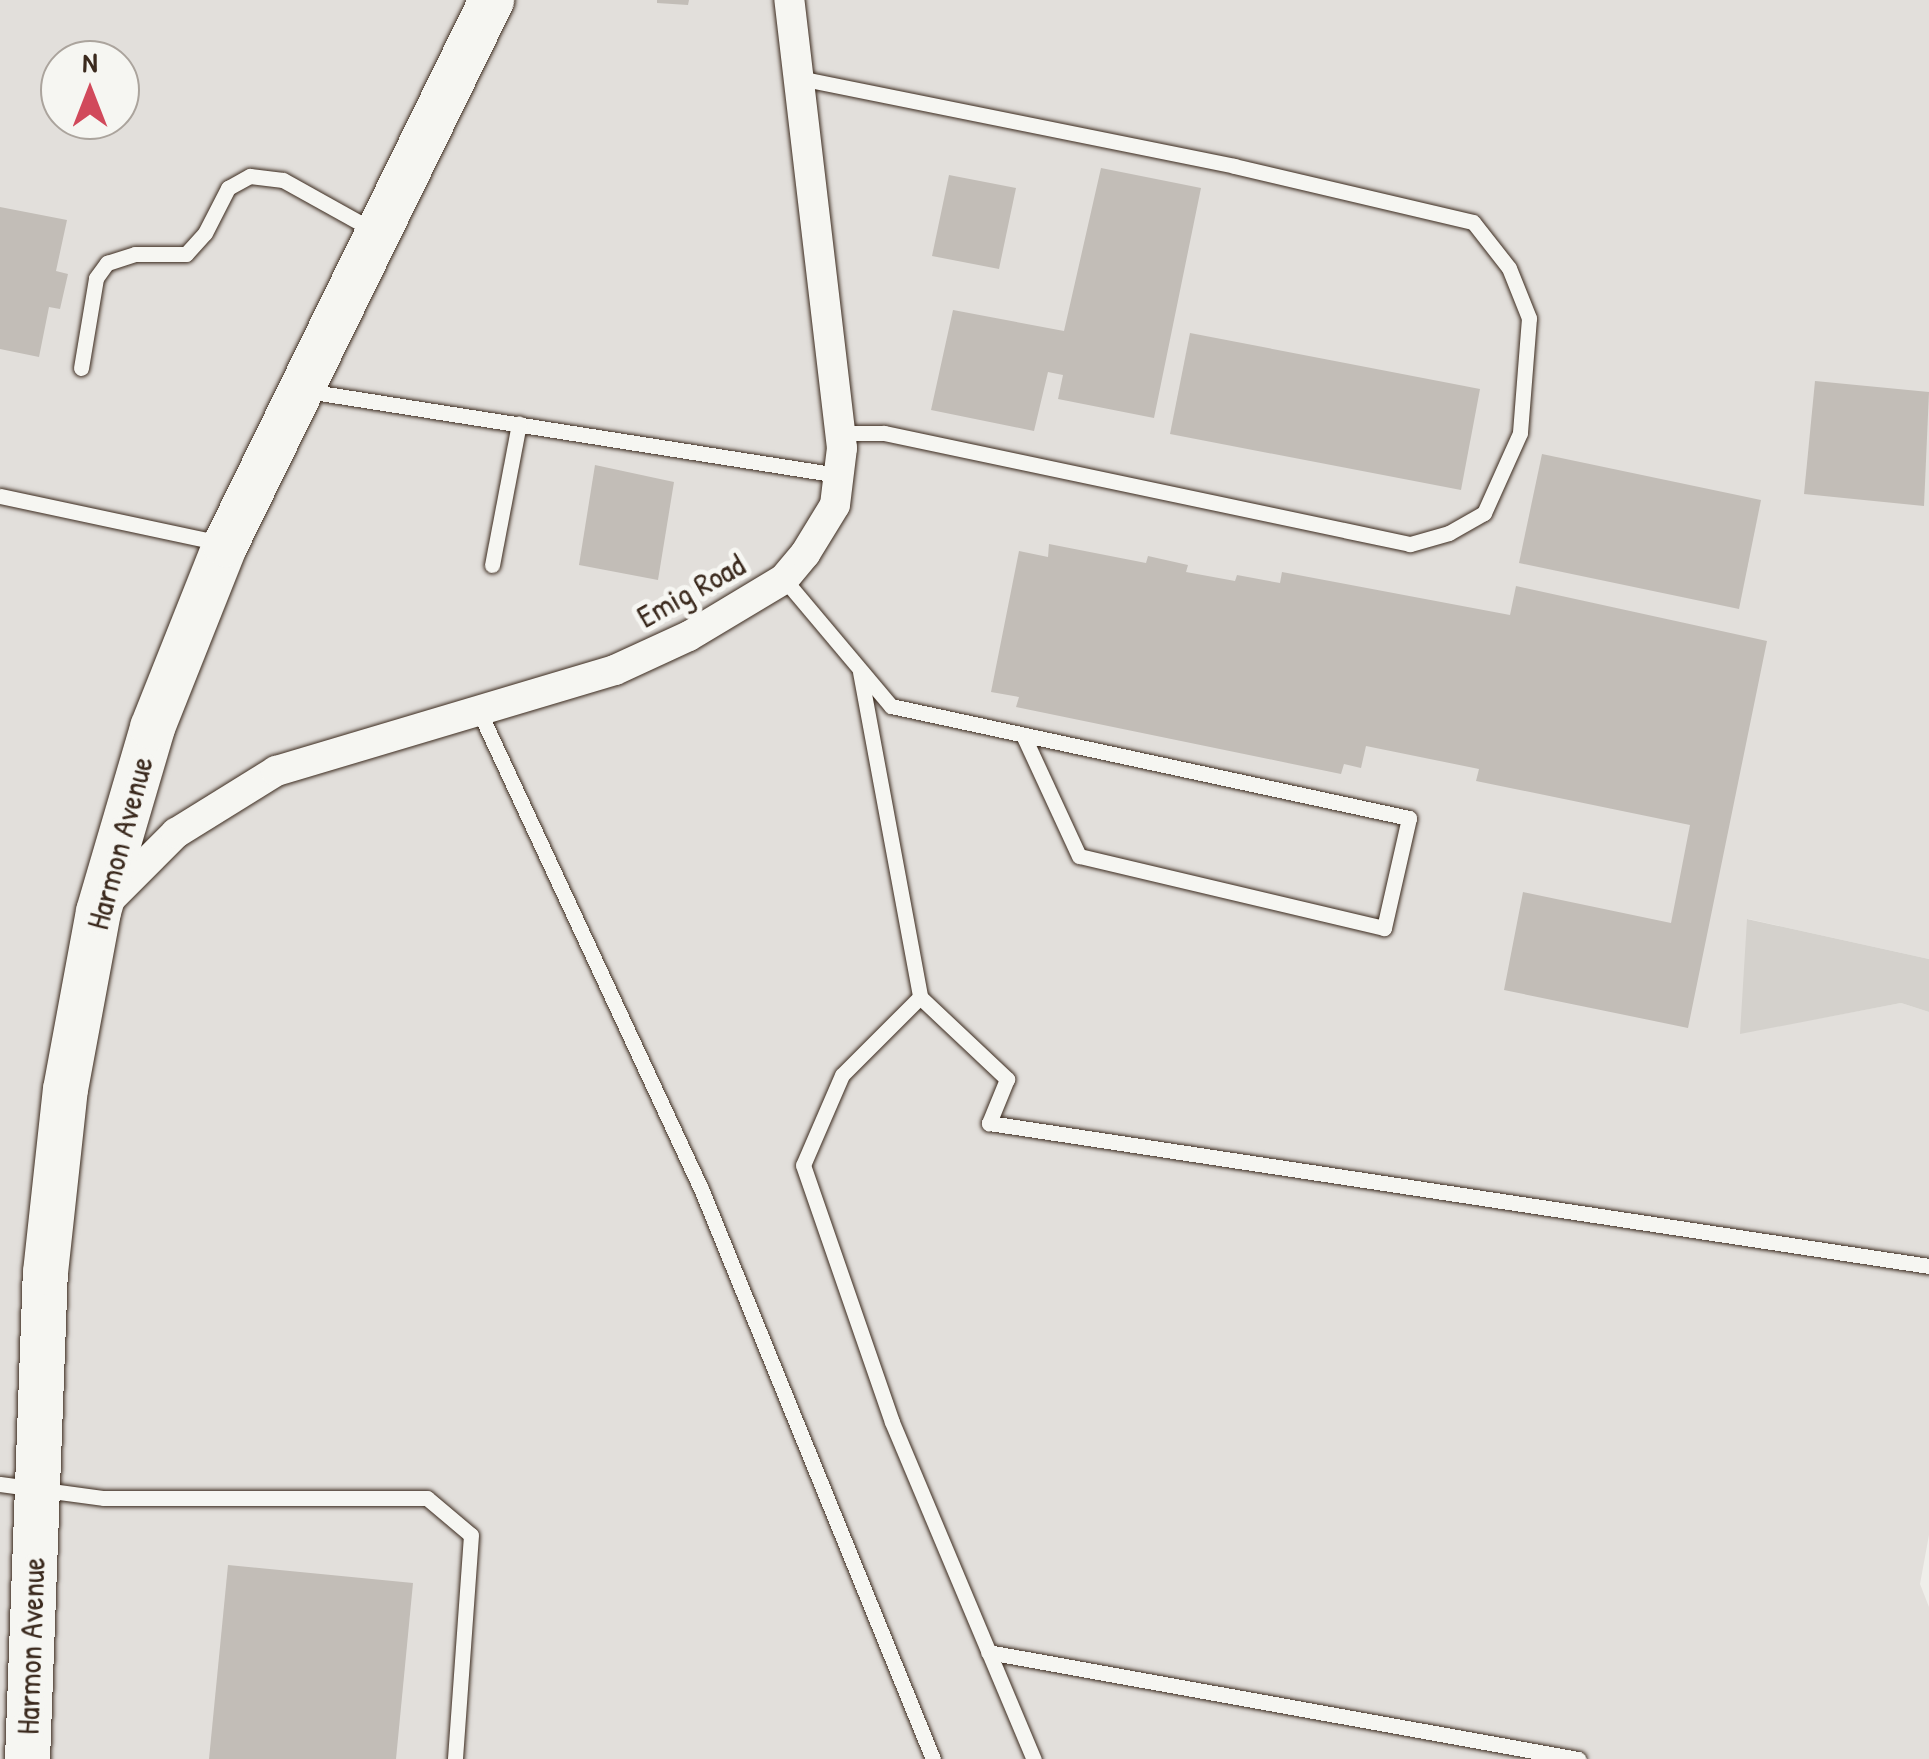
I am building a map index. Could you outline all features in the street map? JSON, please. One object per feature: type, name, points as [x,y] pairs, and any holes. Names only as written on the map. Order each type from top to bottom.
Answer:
[{"type":"main road","name":"Harmon Avenue","points":[[27,1759],[18,1487],[65,1089],[98,911],[152,727],[225,544],[491,0]]},
{"type":"street","name":"Emig Road","points":[[98,911],[176,833],[276,771],[616,670],[689,636],[784,579],[834,504],[840,432],[790,0]]},
{"type":"lane","points":[[799,78],[1234,166],[1474,222],[1509,268],[1529,318],[1520,433],[1484,512],[1449,533],[1410,544],[884,432],[840,432]]},
{"type":"lane","points":[[81,368],[96,278],[107,263],[135,254],[186,254],[205,234],[228,188],[250,176],[282,180],[376,232]]},
{"type":"lane","points":[[298,389],[838,476]]},
{"type":"lane","points":[[492,565],[519,424]]},
{"type":"lane","points":[[0,496],[225,544]]},
{"type":"lane","points":[[784,579],[892,706],[1408,818],[1384,928],[1078,856],[1024,737]]},
{"type":"lane","points":[[860,668],[920,997],[1007,1079],[989,1123],[1929,1266]]},
{"type":"lane","points":[[478,708],[702,1190],[933,1759]]},
{"type":"lane","points":[[920,997],[842,1075],[803,1164],[892,1422],[1034,1759]]},
{"type":"lane","points":[[18,1487],[104,1498],[427,1498],[471,1535],[455,1759]]},
{"type":"lane","points":[[988,1652],[1578,1759]]},
{"type":"shaded area","points":[[0,0],[1929,0],[1929,959],[1748,919],[1741,1033],[1901,1003],[1929,1012],[1929,1535],[1920,1584],[1929,1607],[1929,1759],[0,1759]]},
{"type":"shaded area","points":[[1747,919],[1929,959],[1929,1012],[1901,1003],[1740,1034]]},
{"type":"building","points":[[657,0],[689,0],[688,5]]},
{"type":"building","points":[[1101,168],[1201,188],[1154,418],[1058,399],[1063,375],[1048,372],[1034,431],[931,410],[953,310],[1064,331]]},
{"type":"building","points":[[949,175],[1016,188],[999,269],[932,256]]},
{"type":"building","points":[[0,207],[67,220],[56,271],[68,274],[60,309],[49,307],[39,357],[0,349]]},
{"type":"building","points":[[1190,333],[1480,389],[1461,490],[1170,434]]},
{"type":"building","points":[[1815,381],[1929,392],[1924,506],[1804,494]]},
{"type":"building","points":[[1542,454],[1761,500],[1739,609],[1519,563]]},
{"type":"building","points":[[595,465],[674,482],[658,580],[579,565]]},
{"type":"building","points":[[1049,544],[1146,563],[1148,556],[1188,565],[1186,572],[1235,581],[1237,575],[1280,583],[1282,572],[1510,615],[1516,586],[1767,641],[1688,1028],[1504,990],[1523,892],[1671,923],[1690,825],[1476,781],[1479,769],[1366,746],[1361,768],[1344,764],[1341,774],[1016,707],[1019,697],[991,692],[1019,551],[1048,557]]},
{"type":"building","points":[[228,1565],[413,1583],[396,1759],[209,1759]]}]
